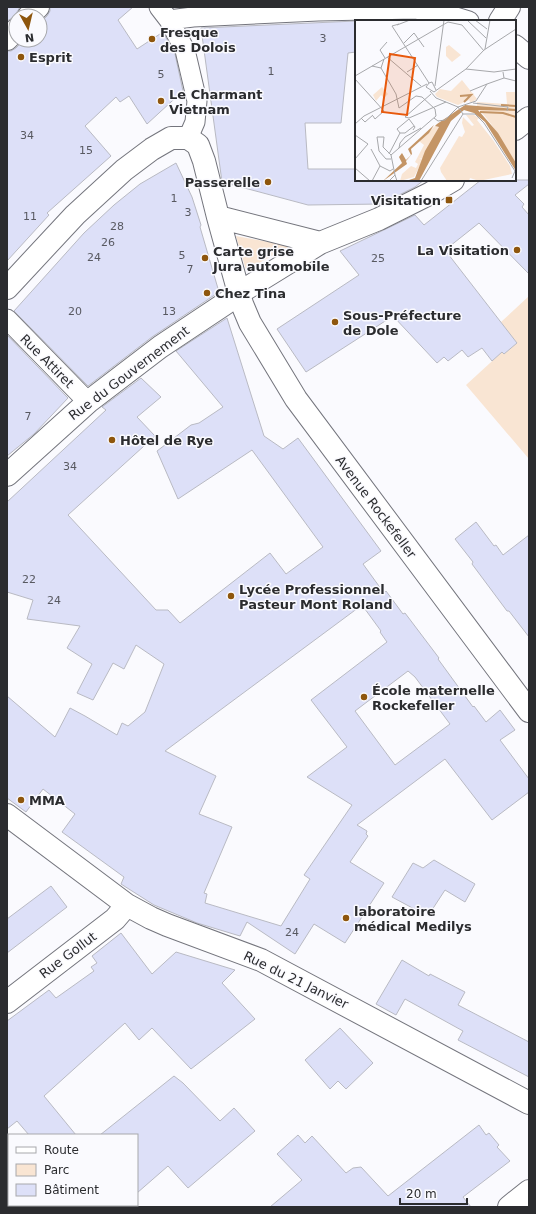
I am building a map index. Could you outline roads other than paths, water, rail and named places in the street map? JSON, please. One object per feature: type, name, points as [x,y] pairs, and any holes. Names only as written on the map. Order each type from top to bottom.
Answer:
[{"type":"street","points":[[501,20],[509,7]]},
{"type":"street","points":[[164,13],[193,17],[318,11],[415,9],[465,20]]},
{"type":"street","points":[[7,288],[75,216],[124,170],[152,149],[171,138],[188,138],[195,122],[197,101],[185,50],[164,13]]},
{"type":"street","points":[[516,47],[529,58]]},
{"type":"street","points":[[516,128],[529,118]]},
{"type":"street","name":"Avenue Rockefeller","points":[[188,138],[198,145],[204,161],[238,293],[250,323],[296,400],[529,712]]},
{"type":"street","name":"Rue du Gouvernement","points":[[7,476],[88,402],[160,347],[226,303],[238,293],[320,243],[379,219],[451,181]]},
{"type":"street","points":[[218,217],[320,243]]},
{"type":"street","name":"Rue Attiret","points":[[7,320],[88,402]]},
{"type":"street","name":"Rue du 21 Janvier","points":[[7,815],[127,905],[167,925],[261,960],[320,990],[529,1103]]},
{"type":"street","name":"Rue Gollut","points":[[7,1002],[116,919],[127,905]]},
{"type":"street","points":[[509,1207],[529,1191]]},
{"type":"place","name":"Fresque des Dolois","points":[[152,39]]},
{"type":"place","name":"Esprit","points":[[21,57]]},
{"type":"place","name":"Le Charmant Vietnam","points":[[161,101]]},
{"type":"place","name":"Passerelle","points":[[268,182]]},
{"type":"place","name":"Visitation","points":[[449,200]]},
{"type":"place","name":"La Visitation","points":[[517,250]]},
{"type":"place","name":"Carte grise Jura automobile","points":[[205,258]]},
{"type":"place","name":"Chez Tina","points":[[207,293]]},
{"type":"place","name":"Sous-Préfecture de Dole","points":[[335,322]]},
{"type":"place","name":"Hôtel de Rye","points":[[112,440]]},
{"type":"place","name":"Lycée Professionnel Pasteur Mont Roland","points":[[231,596]]},
{"type":"place","name":"École maternelle Rockefeller","points":[[364,697]]},
{"type":"place","name":"MMA","points":[[21,800]]},
{"type":"place","name":"laboratoire médical Medilys","points":[[346,918]]}]
